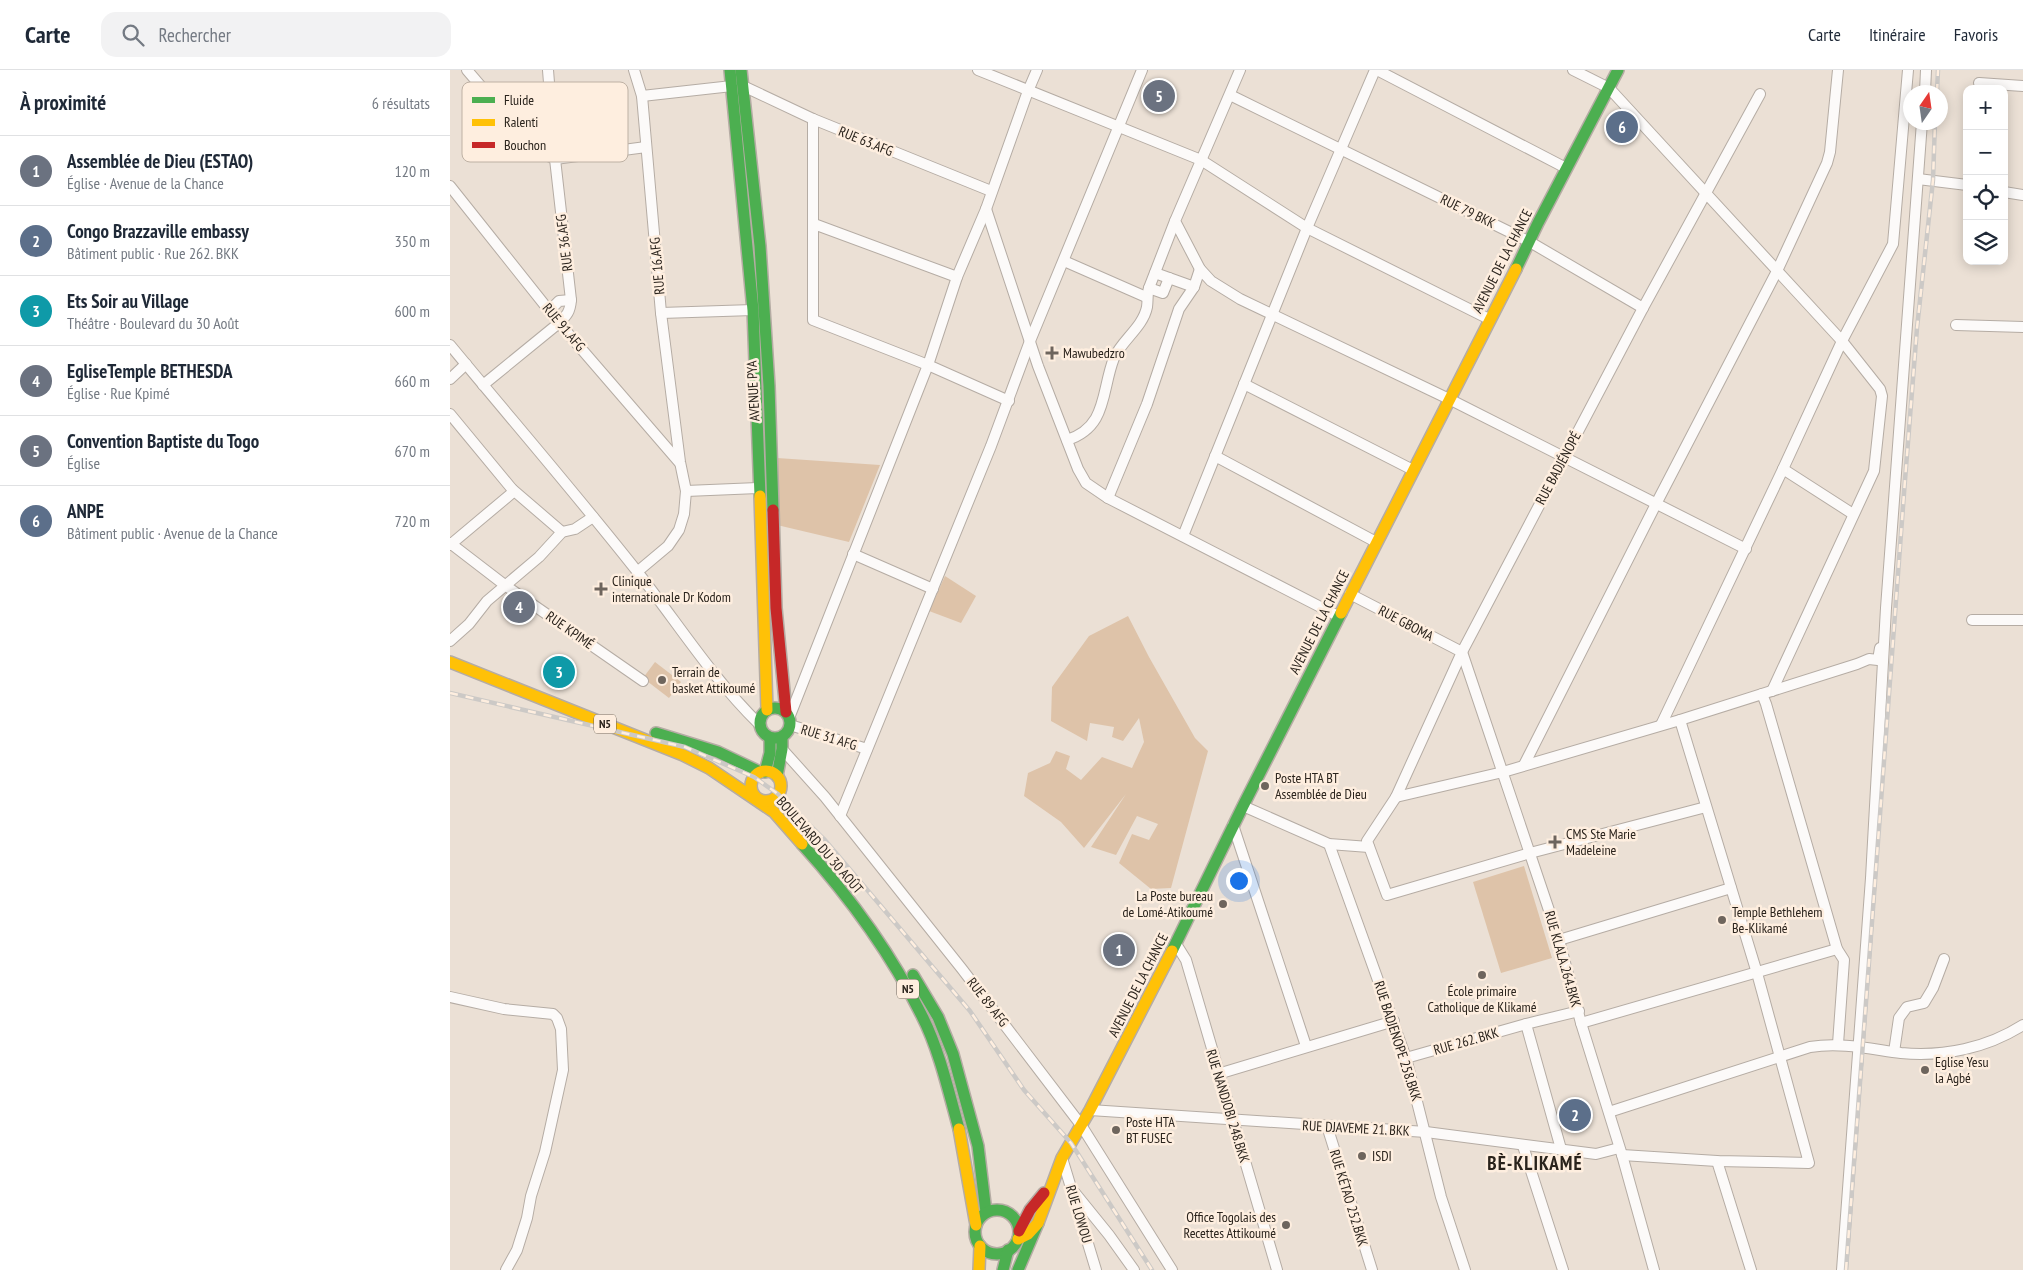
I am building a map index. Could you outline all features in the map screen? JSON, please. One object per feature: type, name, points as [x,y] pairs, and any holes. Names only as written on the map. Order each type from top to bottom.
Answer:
[{"type":"main road","name":"AVENUE PYA","points":[[730,70],[738,86],[760,246],[769,386],[776,608],[789,718]]},
{"type":"main road","name":"AVENUE PYA","points":[[741,70],[738,86],[752,310],[763,716]]},
{"type":"main road","name":"AVENUE DE LA CHANCE","points":[[1018,1270],[1062,1158],[1090,1110],[1176,944],[1233,825],[1338,616],[1566,168],[1618,70]]},
{"type":"main road","name":"BOULEVARD DU 30 AOÛT","points":[[450,662],[683,755],[709,768],[755,797],[774,812],[835,882],[881,943],[923,1017],[944,1075],[960,1132],[976,1225]]},
{"type":"main road","name":"N5","points":[[487,664],[658,734],[718,752],[763,772]]},
{"type":"main road","points":[[789,718],[778,708],[763,716],[761,730],[776,738],[782,749],[777,776],[780,785],[776,797],[766,801],[755,797],[751,786],[754,778],[763,772],[776,738],[787,733],[789,718]]},
{"type":"main road","points":[[763,772],[777,776]]},
{"type":"main road","name":"BOULEVARD DU 30 AOÛT","points":[[776,797],[819,846]]},
{"type":"main road","name":"BOULEVARD DU 30 AOÛT","points":[[841,871],[895,945],[938,1017],[953,1054],[966,1097],[978,1146],[986,1212]]},
{"type":"main road","name":"AVENUE DE LA CHANCE","points":[[1018,1235],[1030,1210],[1043,1194],[1050,1190]]},
{"type":"main road","points":[[979,1270],[980,1246],[975,1232],[976,1225],[986,1212],[1000,1210],[1014,1217],[1018,1235],[1008,1250],[1003,1270]]},
{"type":"main road","points":[[1018,1235],[1028,1234],[1038,1223]]},
{"type":"main road","points":[[980,1246],[994,1253],[1008,1250]]},
{"type":"street","points":[[467,70],[477,82]]},
{"type":"street","name":"RUE 16.AFG","points":[[634,70],[642,96],[661,313],[680,462],[686,491],[684,514],[679,530],[668,546],[638,572]]},
{"type":"street","points":[[978,70],[1201,160],[1307,228],[1489,319]]},
{"type":"street","points":[[789,718],[928,365],[957,277],[986,210],[991,191],[1028,91],[1038,70]]},
{"type":"street","points":[[840,816],[933,589],[1030,341],[1142,70]]},
{"type":"street","points":[[1067,440],[1087,431],[1093,422],[1106,391],[1114,358],[1138,326],[1147,307],[1147,292],[1175,221],[1240,70]]},
{"type":"street","points":[[1183,536],[1307,228],[1376,70],[1566,168]]},
{"type":"street","points":[[1574,70],[1609,88],[1705,195],[1842,341],[1880,389],[1882,396],[1874,471],[1772,691]]},
{"type":"street","points":[[1524,765],[1777,271],[1827,163],[1830,152],[1838,70]]},
{"type":"street","points":[[1661,725],[1746,549],[1842,341],[1893,244],[1908,70]]},
{"type":"street","points":[[1925,85],[1926,70]]},
{"type":"street","points":[[1979,83],[2023,86]]},
{"type":"street","points":[[642,96],[738,86]]},
{"type":"street","name":"RUE 63.AFG","points":[[738,86],[812,119],[991,191]]},
{"type":"street","name":"RUE BADJÉNOPÉ","points":[[1369,847],[1367,841],[1396,797],[1462,652],[1643,308],[1760,94]]},
{"type":"street","name":"RUE 79 BKK","points":[[1230,95],[1530,242],[1643,308]]},
{"type":"street","points":[[812,119],[813,320],[928,365],[1008,401]]},
{"type":"street","points":[[1842,1270],[1921,130]]},
{"type":"street","points":[[628,149],[646,147]]},
{"type":"street","name":"RUE 36.AFG","points":[[555,162],[571,300]]},
{"type":"street","points":[[1918,179],[1963,185]]},
{"type":"street","name":"RUE 91.AFG","points":[[451,188],[559,323],[680,462]]},
{"type":"street","points":[[2008,193],[2023,195]]},
{"type":"street","points":[[986,210],[1038,366],[1086,483],[1108,498],[1338,616]]},
{"type":"street","points":[[1175,221],[1200,269],[1219,286],[1272,314],[1449,399],[1746,549]]},
{"type":"street","points":[[814,224],[957,277]]},
{"type":"street","points":[[1064,261],[1147,292],[1163,293],[1169,278]]},
{"type":"street","points":[[1108,498],[1147,404],[1180,309],[1194,287],[1200,269]]},
{"type":"street","points":[[1155,273],[1194,287]]},
{"type":"street","points":[[484,385],[569,314],[571,300],[559,301],[549,311]]},
{"type":"street","points":[[661,313],[752,310]]},
{"type":"street","points":[[1956,325],[2023,327]]},
{"type":"street","points":[[450,345],[638,572],[698,654],[749,713],[763,716]]},
{"type":"street","points":[[450,379],[466,364]]},
{"type":"street","points":[[1244,384],[1412,470]]},
{"type":"street","points":[[450,414],[512,489],[562,532]]},
{"type":"street","points":[[1215,456],[1376,542]]},
{"type":"street","points":[[1783,469],[1853,514]]},
{"type":"street","points":[[686,491],[758,488]]},
{"type":"street","points":[[450,544],[512,493],[512,489]]},
{"type":"street","points":[[450,641],[470,624],[487,601],[539,557],[562,532],[575,529],[593,517]]},
{"type":"street","name":"RUE KPIMÉ","points":[[450,544],[506,586],[643,682]]},
{"type":"street","points":[[853,554],[933,589]]},
{"type":"street","name":"RUE GBOMA","points":[[1350,594],[1462,652]]},
{"type":"street","points":[[1396,797],[1503,772],[1680,720],[1874,659],[1886,617]]},
{"type":"street","points":[[1972,620],[2023,620]]},
{"type":"street","name":"RUE KLALA.264.BKK","points":[[1462,652],[1560,940],[1582,1023],[1654,1270]]},
{"type":"street","points":[[1762,694],[1837,949],[1844,960],[1838,1044]]},
{"type":"street","name":"RUE 31 AFG","points":[[789,718],[867,749]]},
{"type":"street","points":[[1680,720],[1781,1056]]},
{"type":"street","name":"RUE 89 AFG","points":[[782,749],[840,816],[962,969],[1081,1125],[1172,1270]]},
{"type":"street","points":[[1243,806],[1329,844],[1369,847],[1387,895],[1530,853],[1706,808]]},
{"type":"street","points":[[1233,825],[1306,1046]]},
{"type":"street","name":"RUE BADJENOPE 258.BKK","points":[[1329,844],[1406,1058],[1426,1132],[1440,1197],[1464,1270]]},
{"type":"street","points":[[1560,940],[1730,888]]},
{"type":"street","name":"RUE NANDJOBI 248.BKK","points":[[1176,944],[1186,960],[1277,1270]]},
{"type":"street","points":[[1582,1023],[1837,949]]},
{"type":"street","points":[[1894,1052],[1898,1018],[1907,1007],[1924,1003],[1933,988],[1944,959]]},
{"type":"street","points":[[450,997],[504,1008],[552,1014],[557,1018],[560,1030],[563,1070],[545,1152],[519,1242],[506,1270]]},
{"type":"street","name":"RUE 262. BKK","points":[[1406,1058],[1579,1011]]},
{"type":"street","points":[[1218,1074],[1394,1021]]},
{"type":"street","points":[[1526,1024],[1561,1149]]},
{"type":"street","points":[[1609,1112],[1810,1047],[1838,1044],[1894,1052],[1937,1054],[1982,1045],[2002,1037],[2023,1025]]},
{"type":"street","name":"RUE DJAVEME 21. BKK","points":[[1090,1110],[1426,1132],[1596,1154],[1620,1151],[1717,1160],[1809,1163],[1781,1056]]},
{"type":"street","name":"RUE KÉTAO 252.BKK","points":[[1327,1126],[1372,1270]]},
{"type":"street","points":[[1523,1146],[1563,1270]]},
{"type":"street","name":"RUE LOWOU","points":[[1062,1158],[1096,1270]]},
{"type":"street","points":[[1717,1160],[1751,1270]]},
{"type":"street","points":[[1072,1189],[1110,1235],[1134,1270]]},
{"type":"shaded area","points":[[777,458],[880,465],[849,542],[777,525]]},
{"type":"shaded area","points":[[945,576],[976,596],[961,623],[929,611]]},
{"type":"shaded area","points":[[1128,616],[1195,738],[1208,751],[1171,888],[1151,889],[1119,863],[1132,834],[1149,840],[1158,824],[1137,816],[1116,855],[1091,847],[1126,794],[1084,848],[1061,822],[1024,796],[1028,773],[1050,763],[1056,751],[1070,756],[1066,769],[1081,780],[1102,757],[1132,768],[1144,742],[1139,718],[1123,741],[1112,737],[1114,727],[1090,723],[1087,741],[1051,721],[1052,687],[1089,636]]},
{"type":"shaded area","name":"Terrain de basket Attikoumé","points":[[655,662],[681,682],[669,698],[643,678]]},
{"type":"shaded area","points":[[1524,866],[1552,958],[1501,973],[1473,882]]},
{"type":"railway","points":[[1937,85],[1938,70]]},
{"type":"railway","points":[[1846,1270],[1905,480],[1917,328],[1933,180],[1935,130]]},
{"type":"railway","points":[[450,693],[685,747],[754,777],[778,794],[824,839],[970,1011],[1024,1090],[1071,1143],[1152,1270]]},
{"type":"traffic: fast","points":[[730,70],[753,310],[760,496]]},
{"type":"traffic: fast","points":[[741,70],[760,246],[769,386],[773,510]]},
{"type":"traffic: fast","points":[[1516,269],[1618,70]]},
{"type":"traffic: fast","points":[[1172,951],[1341,613]]},
{"type":"traffic: fast","points":[[775,708],[786,712],[790,723],[786,734],[775,738],[764,734],[760,723],[764,712],[775,708]]},
{"type":"traffic: fast","points":[[656,733],[718,752],[760,772]]},
{"type":"traffic: fast","points":[[777,776],[782,749],[782,737]]},
{"type":"traffic: fast","points":[[765,772],[770,753],[770,738]]},
{"type":"traffic: fast","points":[[802,844],[868,926],[910,993],[934,1043],[959,1129]]},
{"type":"traffic: fast","points":[[913,975],[938,1017],[953,1054],[978,1146],[986,1212]]},
{"type":"traffic: fast","points":[[997,1210],[1009,1214],[1015,1220],[1019,1232],[1015,1244],[1009,1250],[997,1254],[985,1250],[979,1244],[975,1232],[979,1220],[985,1214],[997,1210]]},
{"type":"traffic: fast","points":[[1018,1270],[1038,1223]]},
{"type":"traffic: fast","points":[[1003,1270],[1008,1250]]},
{"type":"traffic: slow","points":[[1341,613],[1516,269]]},
{"type":"traffic: slow","points":[[760,496],[767,710]]},
{"type":"traffic: slow","points":[[450,662],[683,755],[709,768],[774,812],[802,844]]},
{"type":"traffic: slow","points":[[766,771],[772,772],[780,780],[781,786],[780,792],[772,800],[766,801],[760,800],[752,792],[751,786],[752,780],[760,772],[766,771]]},
{"type":"traffic: slow","points":[[1018,1239],[1028,1234],[1038,1223],[1062,1158],[1090,1110],[1172,951]]},
{"type":"traffic: slow","points":[[959,1129],[976,1225]]},
{"type":"traffic: slow","points":[[979,1270],[980,1246]]},
{"type":"traffic: jam","points":[[773,510],[776,608],[786,712]]},
{"type":"traffic: jam","points":[[1019,1231],[1030,1210],[1044,1193]]},
{"type":"place","name":"Convention Baptiste du Togo","points":[[1159,96]]},
{"type":"place","name":"ANPE","points":[[1622,127]]},
{"type":"place","name":"Mawubedzro","points":[[1052,353]]},
{"type":"place","name":"Clinique internationale Dr Kodom","points":[[601,589]]},
{"type":"place","name":"EgliseTemple BETHESDA","points":[[519,607]]},
{"type":"place","name":"Ets Soir au Village","points":[[559,672]]},
{"type":"place","name":"Terrain de basket Attikoumé","points":[[662,680]]},
{"type":"place","name":"Poste HTA BT Assemblée de Dieu","points":[[1265,786]]},
{"type":"place","name":"CMS Ste Marie Madeleine","points":[[1555,842]]},
{"type":"place","name":"La Poste bureau de Lomé-Atikoumé","points":[[1223,904]]},
{"type":"place","name":"Temple Bethlehem Be-Klikamé","points":[[1722,920]]},
{"type":"place","name":"Assemblée de Dieu (ESTAO)","points":[[1119,950]]},
{"type":"place","name":"École primaire Catholique de Klikamé","points":[[1482,975]]},
{"type":"place","name":"Eglise Yesu la Agbé","points":[[1925,1070]]},
{"type":"place","name":"Congo Brazzaville embassy","points":[[1575,1115]]},
{"type":"place","name":"Poste HTA BT FUSEC","points":[[1116,1130]]},
{"type":"place","name":"ISDI","points":[[1362,1156]]},
{"type":"place","name":"Office Togolais des Recettes Attikoumé","points":[[1286,1225]]},
{"type":"district","name":"BÈ-KLIKAMÉ","points":[[1535,1163]]}]
